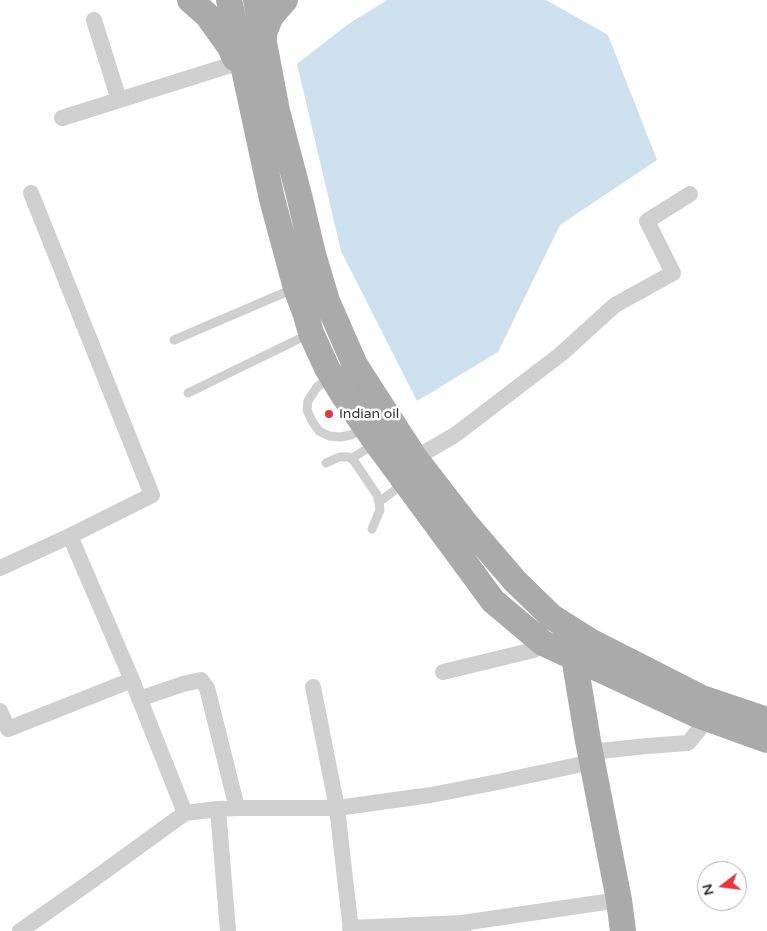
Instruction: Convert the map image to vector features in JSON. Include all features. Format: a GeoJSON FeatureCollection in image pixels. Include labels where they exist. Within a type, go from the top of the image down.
{"type":"FeatureCollection","features":[{"type":"Feature","properties":{"kind":"main road"},"geometry":{"type":"LineString","coordinates":[[190,0],[207,15],[230,47],[252,108]]}},
{"type":"Feature","properties":{"kind":"main road"},"geometry":{"type":"LineString","coordinates":[[229,0],[272,199],[296,288],[312,332],[342,393],[493,601],[543,643],[582,649],[702,698],[767,720]]}},
{"type":"Feature","properties":{"kind":"main road"},"geometry":{"type":"LineString","coordinates":[[256,0],[277,111],[313,254],[327,301],[355,365],[415,458],[466,524],[515,581],[582,649],[695,714],[767,740]]}},
{"type":"Feature","properties":{"kind":"main road"},"geometry":{"type":"LineString","coordinates":[[264,42],[264,33],[270,16],[286,0]]}},
{"type":"Feature","properties":{"kind":"main road"},"geometry":{"type":"LineString","coordinates":[[582,649],[591,757],[619,900],[623,931]]}},
{"type":"Feature","properties":{"kind":"street"},"geometry":{"type":"LineString","coordinates":[[94,20],[120,100]]}},
{"type":"Feature","properties":{"kind":"street"},"geometry":{"type":"LineString","coordinates":[[62,118],[237,64]]}},
{"type":"Feature","properties":{"kind":"street"},"geometry":{"type":"LineString","coordinates":[[0,568],[152,496],[31,193]]}},
{"type":"Feature","properties":{"kind":"street"},"geometry":{"type":"LineString","coordinates":[[415,458],[470,424],[561,354],[615,306],[674,274],[647,221],[690,194]]}},
{"type":"Feature","properties":{"kind":"street"},"geometry":{"type":"LineString","coordinates":[[70,536],[132,680],[185,812]]}},
{"type":"Feature","properties":{"kind":"street"},"geometry":{"type":"LineString","coordinates":[[443,672],[534,650],[543,643]]}},
{"type":"Feature","properties":{"kind":"street"},"geometry":{"type":"LineString","coordinates":[[0,711],[8,730],[132,680]]}},
{"type":"Feature","properties":{"kind":"street"},"geometry":{"type":"LineString","coordinates":[[139,699],[201,680],[206,688],[237,808]]}},
{"type":"Feature","properties":{"kind":"street"},"geometry":{"type":"LineString","coordinates":[[313,688],[337,808],[350,929],[462,927],[619,900]]}},
{"type":"Feature","properties":{"kind":"street"},"geometry":{"type":"LineString","coordinates":[[20,931],[185,812],[218,808],[337,808],[431,794],[498,782],[591,757],[647,746],[688,743],[708,719]]}},
{"type":"Feature","properties":{"kind":"street"},"geometry":{"type":"LineString","coordinates":[[218,808],[228,931]]}},
{"type":"Feature","properties":{"kind":"lane"},"geometry":{"type":"LineString","coordinates":[[174,340],[296,288]]}},
{"type":"Feature","properties":{"kind":"lane"},"geometry":{"type":"LineString","coordinates":[[188,393],[312,332]]}},
{"type":"Feature","properties":{"kind":"lane"},"geometry":{"type":"LineString","coordinates":[[332,376],[317,387],[308,401],[306,410],[312,420],[319,430],[329,436],[371,435]]}},
{"type":"Feature","properties":{"kind":"lane"},"geometry":{"type":"LineString","coordinates":[[352,458],[371,435]]}},
{"type":"Feature","properties":{"kind":"lane"},"geometry":{"type":"LineString","coordinates":[[326,463],[340,457],[352,458],[379,502],[380,510],[372,530]]}},
{"type":"Feature","properties":{"kind":"lane"},"geometry":{"type":"LineString","coordinates":[[379,502],[406,482]]}},
{"type":"Feature","properties":{"kind":"water"},"geometry":{"type":"Polygon","coordinates":[[[387,0],[546,0],[608,35],[657,160],[560,225],[498,352],[417,401],[341,251],[297,64],[347,25],[387,0]]]}},
{"type":"Feature","properties":{"kind":"place","name":"Indian oil"},"geometry":{"type":"Point","coordinates":[329,414]}}]}
